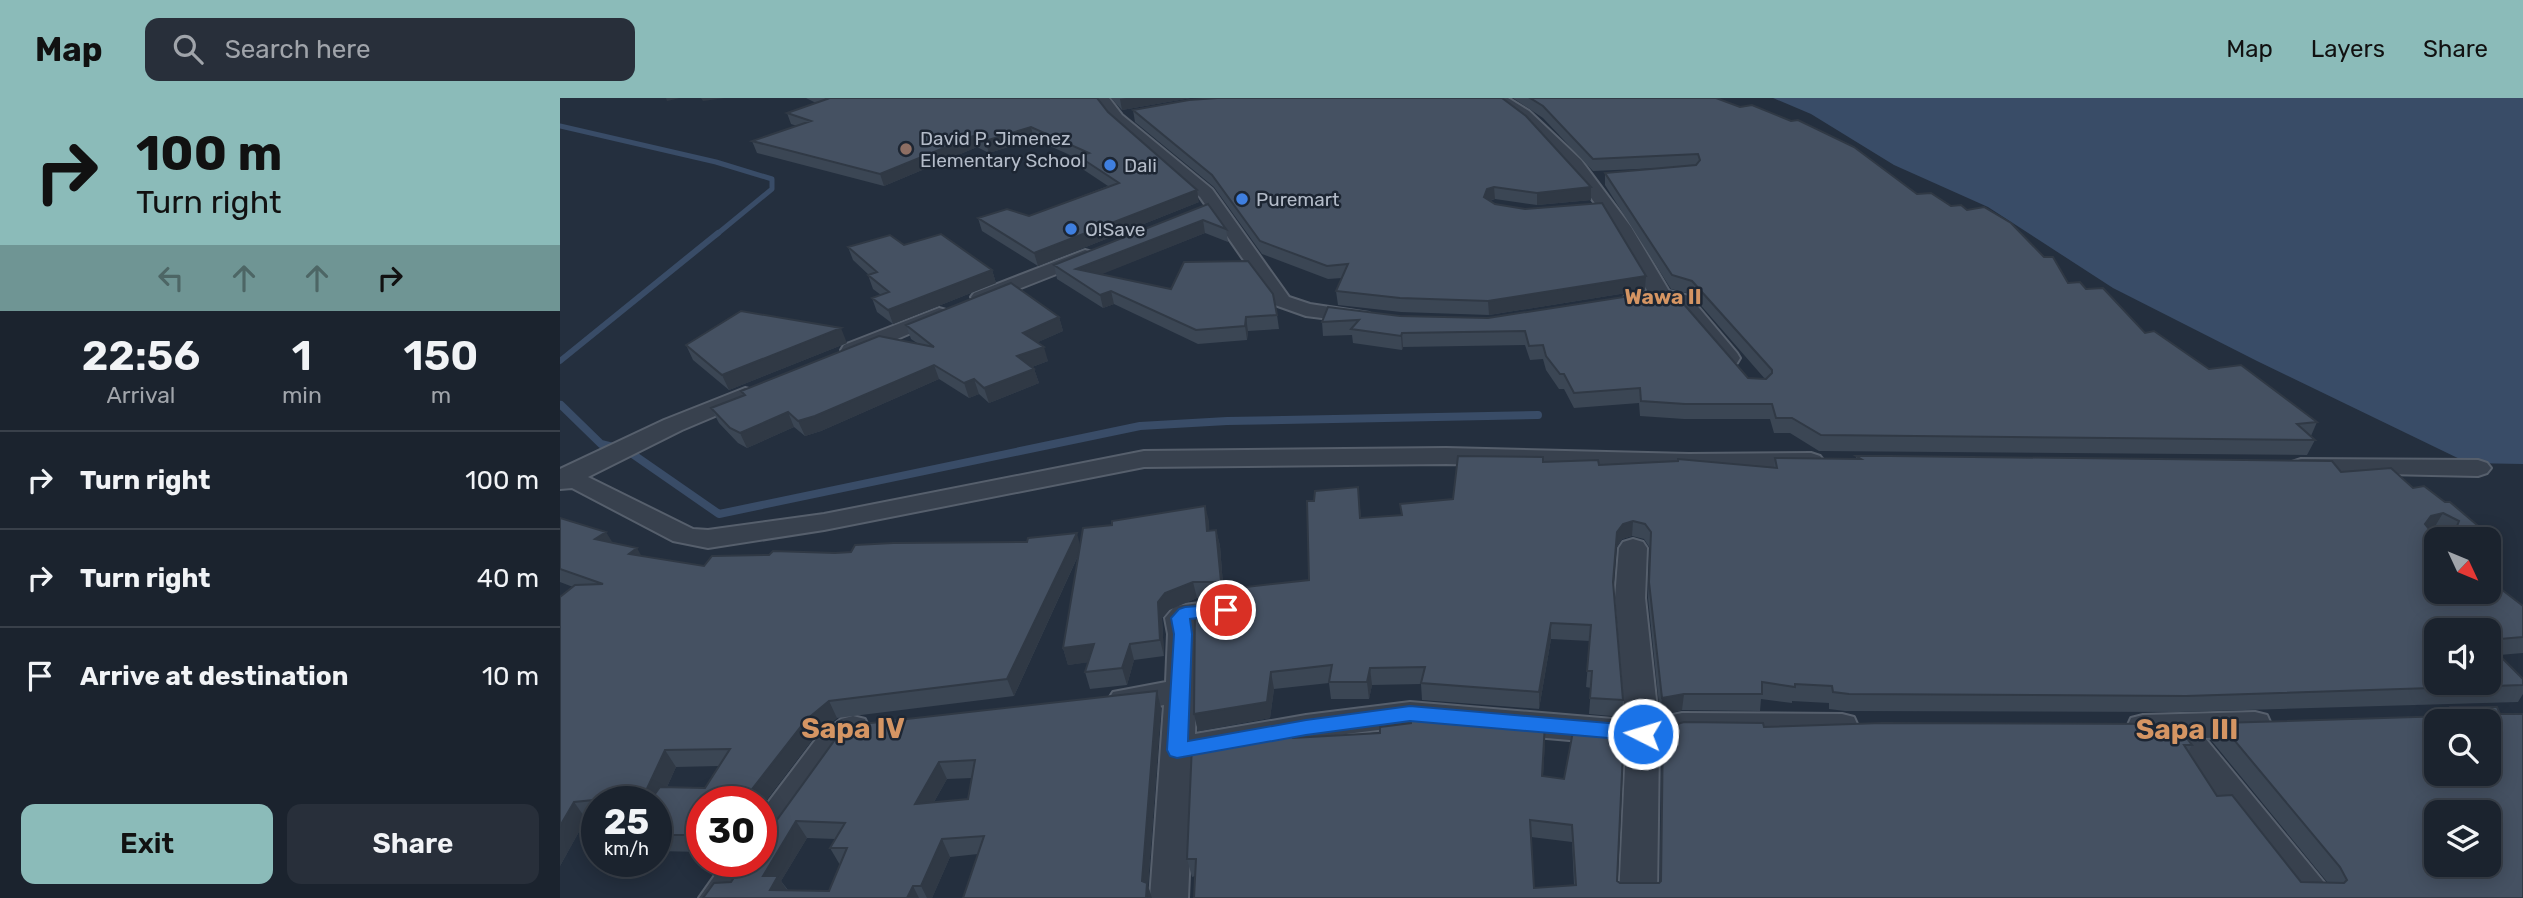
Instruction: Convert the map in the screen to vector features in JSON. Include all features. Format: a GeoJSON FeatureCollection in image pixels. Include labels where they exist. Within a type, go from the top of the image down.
{"type":"FeatureCollection","features":[{"type":"Feature","properties":{"kind":"street"},"geometry":{"type":"LineString","coordinates":[[1101,98],[1116,118],[1206,192],[1282,301],[1306,310],[1388,320]]}},
{"type":"Feature","properties":{"kind":"street"},"geometry":{"type":"LineString","coordinates":[[1498,98],[1537,125],[1589,179],[1600,207],[1632,240],[1661,296]]}},
{"type":"Feature","properties":{"kind":"street"},"geometry":{"type":"LineString","coordinates":[[1116,118],[1141,113]]}},
{"type":"Feature","properties":{"kind":"street"},"geometry":{"type":"LineString","coordinates":[[1589,179],[1614,177]]}},
{"type":"Feature","properties":{"kind":"street"},"geometry":{"type":"LineString","coordinates":[[1188,215],[1214,205]]}},
{"type":"Feature","properties":{"kind":"street"},"geometry":{"type":"LineString","coordinates":[[835,358],[1099,250]]}},
{"type":"Feature","properties":{"kind":"street"},"geometry":{"type":"LineString","coordinates":[[1608,304],[1661,296],[1682,300],[1746,376]]}},
{"type":"Feature","properties":{"kind":"street"},"geometry":{"type":"LineString","coordinates":[[561,479],[673,425],[761,388]]}},
{"type":"Feature","properties":{"kind":"street"},"geometry":{"type":"LineString","coordinates":[[561,479],[581,483],[683,534],[708,539],[824,522],[1144,459],[1446,456],[1834,461]]}},
{"type":"Feature","properties":{"kind":"street"},"geometry":{"type":"LineString","coordinates":[[2271,466],[2478,468]]}},
{"type":"Feature","properties":{"kind":"street"},"geometry":{"type":"LineString","coordinates":[[1633,548],[1630,598],[1643,734],[1638,898]]}},
{"type":"Feature","properties":{"kind":"street"},"geometry":{"type":"LineString","coordinates":[[1169,898],[1181,691],[1182,615],[1226,610]]}},
{"type":"Feature","properties":{"kind":"street"},"geometry":{"type":"LineString","coordinates":[[1099,703],[1181,691]]}},
{"type":"Feature","properties":{"kind":"street"},"geometry":{"type":"LineString","coordinates":[[1177,750],[1306,727],[1410,714],[1643,734],[1682,725],[1877,726]]}},
{"type":"Feature","properties":{"kind":"street"},"geometry":{"type":"LineString","coordinates":[[2110,727],[2289,723]]}},
{"type":"Feature","properties":{"kind":"street"},"geometry":{"type":"LineString","coordinates":[[777,819],[836,740],[851,729],[879,724]]}},
{"type":"Feature","properties":{"kind":"street"},"geometry":{"type":"LineString","coordinates":[[2178,727],[2314,898]]}},
{"type":"Feature","properties":{"kind":"street"},"geometry":{"type":"LineString","coordinates":[[718,898],[734,877]]}},
{"type":"Feature","properties":{"kind":"water"},"geometry":{"type":"Polygon","coordinates":[[[1773,98],[2523,98],[2523,464],[2468,463],[2257,361],[2113,288],[1988,207],[1894,165],[1811,114],[1773,98]]]}},
{"type":"Feature","properties":{"kind":"building"},"geometry":{"type":"Polygon","coordinates":[[[825,98],[1097,98],[1108,112],[1197,190],[1034,253],[978,218],[1007,209],[1029,216],[1119,183],[1078,156],[1089,153],[1031,127],[985,141],[973,136],[880,174],[752,141],[811,121],[787,113],[827,99],[825,98]]]}},
{"type":"Feature","properties":{"kind":"building"},"geometry":{"type":"Polygon","coordinates":[[[1217,98],[1502,98],[1526,116],[1591,187],[1537,193],[1494,187],[1487,189],[1484,197],[1495,204],[1525,209],[1602,203],[1646,276],[1488,301],[1400,298],[1336,291],[1348,264],[1327,266],[1260,241],[1212,175],[1133,110],[1217,98]]]}},
{"type":"Feature","properties":{"kind":"building"},"geometry":{"type":"Polygon","coordinates":[[[1530,98],[1716,98],[1740,107],[1752,105],[1791,121],[1798,120],[1854,147],[1917,194],[1931,193],[1951,206],[1961,205],[1967,210],[1984,207],[2011,223],[2044,257],[2053,257],[2068,283],[2080,282],[2086,289],[2103,288],[2145,333],[2154,331],[2209,369],[2241,365],[2317,422],[2297,424],[2315,440],[1821,435],[1792,418],[1776,418],[1772,404],[1641,401],[1640,388],[1574,393],[1564,374],[1560,374],[1546,356],[1543,345],[1529,346],[1525,331],[1402,333],[1401,336],[1351,329],[1359,320],[1322,322],[1328,307],[1400,316],[1488,318],[1662,291],[1675,294],[1748,378],[1766,379],[1772,373],[1692,281],[1672,275],[1605,173],[1696,165],[1700,160],[1698,154],[1593,159],[1543,106],[1530,98]]]}},
{"type":"Feature","properties":{"kind":"building"},"geometry":{"type":"Polygon","coordinates":[[[1208,204],[1226,229],[1203,220],[1076,269],[1171,289],[1184,262],[1248,261],[1273,294],[1277,315],[1246,317],[1245,326],[1196,330],[1111,291],[1100,295],[1054,265],[1208,204]]]}},
{"type":"Feature","properties":{"kind":"building"},"geometry":{"type":"Polygon","coordinates":[[[941,234],[992,270],[888,310],[872,298],[889,292],[868,275],[877,272],[848,247],[890,235],[904,245],[941,234]]]}},
{"type":"Feature","properties":{"kind":"building"},"geometry":{"type":"Polygon","coordinates":[[[1011,283],[1059,317],[1023,333],[1044,347],[1017,356],[1034,369],[984,388],[974,379],[964,383],[934,365],[815,416],[798,421],[788,412],[740,433],[730,428],[711,408],[745,395],[741,391],[879,336],[934,347],[906,325],[1011,283]]]}},
{"type":"Feature","properties":{"kind":"building"},"geometry":{"type":"Polygon","coordinates":[[[741,311],[841,328],[722,375],[686,345],[741,311]]]}},
{"type":"Feature","properties":{"kind":"building"},"geometry":{"type":"Polygon","coordinates":[[[1458,456],[1543,457],[1543,462],[1598,460],[1599,465],[1678,459],[1777,468],[1775,458],[1861,459],[1856,456],[2332,461],[2341,472],[2391,468],[2413,488],[2424,486],[2445,502],[2450,502],[2479,527],[2448,527],[2457,526],[2459,521],[2443,513],[2431,516],[2425,524],[2427,527],[2424,527],[2424,604],[2501,604],[2501,589],[2523,606],[2523,637],[2501,639],[2501,618],[2424,618],[2424,688],[2186,696],[1849,694],[1833,692],[1832,686],[1795,684],[1795,687],[1762,682],[1762,694],[1684,694],[1662,698],[1649,582],[1651,532],[1645,524],[1633,521],[1623,524],[1617,532],[1613,582],[1623,700],[1590,698],[1592,671],[1587,671],[1591,625],[1551,623],[1539,692],[1421,683],[1425,667],[1370,668],[1367,682],[1329,682],[1332,665],[1271,672],[1267,702],[1194,714],[1195,608],[1233,603],[1240,594],[1237,588],[1309,580],[1307,501],[1314,501],[1315,491],[1358,487],[1360,518],[1402,515],[1400,504],[1453,499],[1458,456]]]}},
{"type":"Feature","properties":{"kind":"building"},"geometry":{"type":"Polygon","coordinates":[[[1205,506],[1207,531],[1216,530],[1221,582],[1193,582],[1165,593],[1158,602],[1160,640],[1130,644],[1122,668],[1085,672],[1094,644],[1063,648],[1083,528],[1112,525],[1112,521],[1205,506]]]}},
{"type":"Feature","properties":{"kind":"building"},"geometry":{"type":"Polygon","coordinates":[[[560,518],[606,532],[595,539],[637,548],[629,554],[704,566],[712,556],[769,555],[773,551],[851,552],[855,545],[893,543],[1027,542],[1028,538],[1077,533],[1007,679],[829,701],[806,720],[754,786],[706,786],[730,749],[665,750],[648,786],[581,786],[581,801],[574,802],[560,826],[560,597],[575,585],[603,584],[560,569],[560,518]]]}},
{"type":"Feature","properties":{"kind":"building"},"geometry":{"type":"Polygon","coordinates":[[[2501,657],[2523,679],[2523,685],[2501,686],[2501,657]]]}},
{"type":"Feature","properties":{"kind":"building"},"geometry":{"type":"Polygon","coordinates":[[[1157,691],[1142,881],[1147,883],[1146,898],[963,898],[984,836],[942,839],[921,886],[913,886],[907,898],[703,898],[714,883],[731,882],[734,877],[778,876],[770,890],[829,891],[847,848],[830,848],[845,823],[796,821],[777,853],[777,820],[834,741],[853,725],[1157,691]],[[975,760],[939,762],[915,804],[968,799],[975,760]]]}},
{"type":"Feature","properties":{"kind":"building"},"geometry":{"type":"Polygon","coordinates":[[[2450,707],[2498,709],[2449,709],[2450,707]]]}},
{"type":"Feature","properties":{"kind":"building"},"geometry":{"type":"Polygon","coordinates":[[[2501,714],[2523,714],[2523,898],[1194,898],[1196,859],[1187,859],[1192,745],[1263,732],[1262,736],[1294,733],[1293,738],[1380,733],[1380,727],[1411,721],[1492,719],[1545,723],[1542,776],[1564,779],[1574,726],[1624,730],[1617,881],[1659,883],[1663,728],[1684,722],[1763,723],[1764,727],[1882,723],[2176,724],[2192,745],[2184,745],[2217,796],[2232,795],[2301,882],[2344,883],[2347,880],[2340,867],[2220,723],[2424,717],[2424,786],[2501,786],[2501,714]],[[1530,820],[1534,888],[1576,885],[1572,825],[1530,820]]]}},
{"type":"Feature","properties":{"kind":"building"},"geometry":{"type":"Polygon","coordinates":[[[672,787],[686,788],[686,835],[672,835],[672,787]]]}},
{"type":"Feature","properties":{"kind":"waterway"},"geometry":{"type":"LineString","coordinates":[[560,126],[716,162],[772,179],[772,189],[716,235]]}},
{"type":"Feature","properties":{"kind":"waterway"},"geometry":{"type":"LineString","coordinates":[[560,361],[718,233]]}},
{"type":"Feature","properties":{"kind":"waterway"},"geometry":{"type":"LineString","coordinates":[[561,405],[601,444],[613,447]]}},
{"type":"Feature","properties":{"kind":"waterway"},"geometry":{"type":"LineString","coordinates":[[631,453],[719,514],[1140,426],[1227,421],[1538,415]]}},
{"type":"Feature","properties":{"kind":"place","name":"David P. Jimenez Elementary School"},"geometry":{"type":"Point","coordinates":[906,149]}},
{"type":"Feature","properties":{"kind":"place","name":"Dali"},"geometry":{"type":"Point","coordinates":[1110,165]}},
{"type":"Feature","properties":{"kind":"place","name":"Puremart"},"geometry":{"type":"Point","coordinates":[1242,199]}},
{"type":"Feature","properties":{"kind":"place","name":"O!Save"},"geometry":{"type":"Point","coordinates":[1071,229]}},
{"type":"Feature","properties":{"kind":"district","name":"Wawa II"},"geometry":{"type":"Point","coordinates":[1663,297]}},
{"type":"Feature","properties":{"kind":"district","name":"Sapa IV"},"geometry":{"type":"Point","coordinates":[853,728]}},
{"type":"Feature","properties":{"kind":"district","name":"Sapa III"},"geometry":{"type":"Point","coordinates":[2187,729]}},
{"type":"Feature","properties":{"kind":"route"},"geometry":{"type":"LineString","coordinates":[[1226,610],[1185,613],[1180,618],[1183,634],[1177,750],[1306,727],[1410,714],[1643,734]]}}]}
